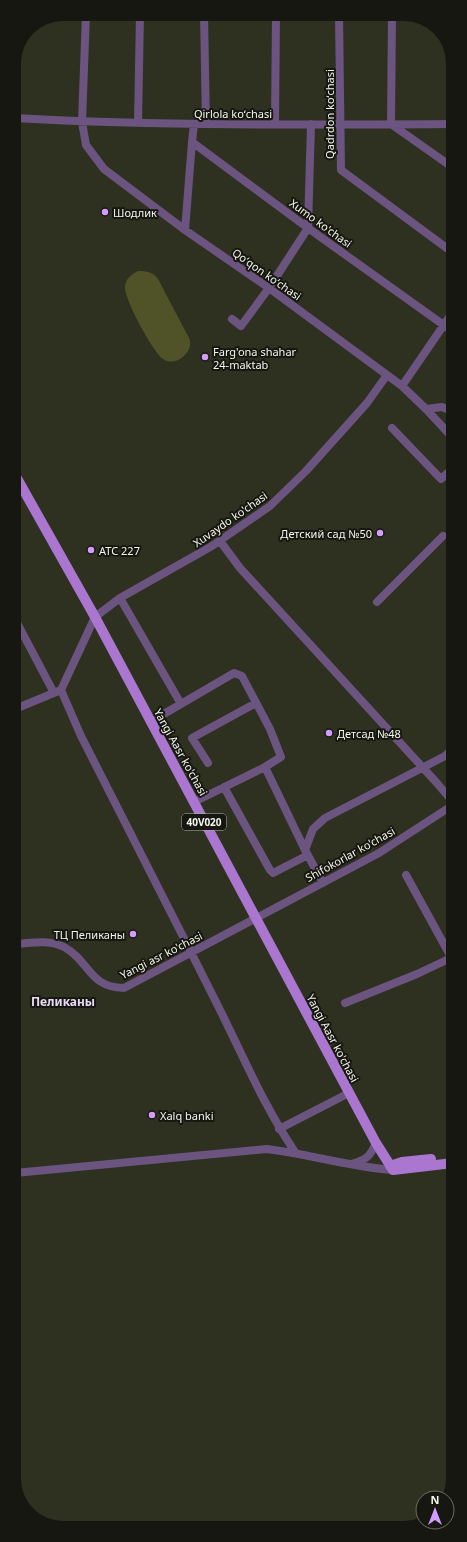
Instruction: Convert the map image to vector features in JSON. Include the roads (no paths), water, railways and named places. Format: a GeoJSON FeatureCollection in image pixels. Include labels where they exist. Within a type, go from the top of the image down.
{"type":"FeatureCollection","features":[{"type":"Feature","properties":{"kind":"main road","name":"Yangi Aasr ko'chasi"},"geometry":{"type":"LineString","coordinates":[[21,491],[94,617],[376,1143],[396,1167]]}},
{"type":"Feature","properties":{"kind":"main road"},"geometry":{"type":"LineString","coordinates":[[396,1167],[446,1158]]}},
{"type":"Feature","properties":{"kind":"main road"},"geometry":{"type":"LineString","coordinates":[[396,1167],[446,1163]]}},
{"type":"Feature","properties":{"kind":"street","name":"Qoʻqon koʻchasi"},"geometry":{"type":"LineString","coordinates":[[86,21],[82,122],[86,145],[104,169],[185,230],[269,288],[402,386],[446,431]]}},
{"type":"Feature","properties":{"kind":"street"},"geometry":{"type":"LineString","coordinates":[[138,123],[140,21]]}},
{"type":"Feature","properties":{"kind":"street"},"geometry":{"type":"LineString","coordinates":[[204,21],[206,124]]}},
{"type":"Feature","properties":{"kind":"street"},"geometry":{"type":"LineString","coordinates":[[275,124],[276,21]]}},
{"type":"Feature","properties":{"kind":"street","name":"Qadrdon koʻchasi"},"geometry":{"type":"LineString","coordinates":[[339,21],[341,170],[446,248]]}},
{"type":"Feature","properties":{"kind":"street"},"geometry":{"type":"LineString","coordinates":[[392,21],[391,124],[446,163]]}},
{"type":"Feature","properties":{"kind":"street","name":"Qirlola koʻchasi"},"geometry":{"type":"LineString","coordinates":[[21,118],[82,122],[194,124],[446,124]]}},
{"type":"Feature","properties":{"kind":"street"},"geometry":{"type":"LineString","coordinates":[[185,230],[194,124]]}},
{"type":"Feature","properties":{"kind":"street"},"geometry":{"type":"LineString","coordinates":[[232,319],[241,326],[269,288],[308,228],[311,124]]}},
{"type":"Feature","properties":{"kind":"street","name":"Xumo ko'chasi"},"geometry":{"type":"LineString","coordinates":[[192,142],[308,228],[444,325]]}},
{"type":"Feature","properties":{"kind":"street"},"geometry":{"type":"LineString","coordinates":[[402,386],[446,322]]}},
{"type":"Feature","properties":{"kind":"street","name":"Xuvaydo ko'chasi"},"geometry":{"type":"LineString","coordinates":[[94,617],[120,598],[220,541],[270,506],[306,471],[367,403],[387,375]]}},
{"type":"Feature","properties":{"kind":"street"},"geometry":{"type":"LineString","coordinates":[[426,409],[442,407],[446,409]]}},
{"type":"Feature","properties":{"kind":"street"},"geometry":{"type":"LineString","coordinates":[[392,428],[442,479],[446,475]]}},
{"type":"Feature","properties":{"kind":"street"},"geometry":{"type":"LineString","coordinates":[[377,602],[443,536]]}},
{"type":"Feature","properties":{"kind":"street"},"geometry":{"type":"LineString","coordinates":[[220,541],[240,568],[446,794]]}},
{"type":"Feature","properties":{"kind":"street"},"geometry":{"type":"LineString","coordinates":[[120,598],[181,704]]}},
{"type":"Feature","properties":{"kind":"street"},"geometry":{"type":"LineString","coordinates":[[21,706],[57,692],[94,617]]}},
{"type":"Feature","properties":{"kind":"street"},"geometry":{"type":"LineString","coordinates":[[21,629],[85,744],[279,1128],[295,1152]]}},
{"type":"Feature","properties":{"kind":"street"},"geometry":{"type":"LineString","coordinates":[[150,722],[234,673],[242,676],[270,729],[281,756],[265,767],[194,802]]}},
{"type":"Feature","properties":{"kind":"street"},"geometry":{"type":"LineString","coordinates":[[208,763],[192,738],[256,703]]}},
{"type":"Feature","properties":{"kind":"street"},"geometry":{"type":"LineString","coordinates":[[224,787],[273,873],[306,852],[313,829],[325,818],[446,755]]}},
{"type":"Feature","properties":{"kind":"street"},"geometry":{"type":"LineString","coordinates":[[265,767],[306,852],[323,883]]}},
{"type":"Feature","properties":{"kind":"street","name":"Shifokorlar ko'chasi"},"geometry":{"type":"LineString","coordinates":[[255,918],[379,853],[446,809]]}},
{"type":"Feature","properties":{"kind":"street"},"geometry":{"type":"LineString","coordinates":[[406,875],[446,946]]}},
{"type":"Feature","properties":{"kind":"street","name":"Yangi asr ko'chasi"},"geometry":{"type":"LineString","coordinates":[[21,944],[45,942],[64,947],[73,954],[91,975],[100,982],[115,988],[124,988],[255,918]]}},
{"type":"Feature","properties":{"kind":"street"},"geometry":{"type":"LineString","coordinates":[[346,1003],[417,974],[446,960]]}},
{"type":"Feature","properties":{"kind":"street"},"geometry":{"type":"LineString","coordinates":[[279,1128],[349,1093]]}},
{"type":"Feature","properties":{"kind":"street"},"geometry":{"type":"LineString","coordinates":[[348,1165],[365,1160],[370,1156],[376,1143]]}},
{"type":"Feature","properties":{"kind":"street"},"geometry":{"type":"LineString","coordinates":[[21,1172],[266,1149],[295,1152],[370,1169],[396,1167]]}},
{"type":"Feature","properties":{"kind":"place","name":"Шодлик"},"geometry":{"type":"Point","coordinates":[105,212]}},
{"type":"Feature","properties":{"kind":"place","name":"Farg'ona shahar 24-maktab"},"geometry":{"type":"Point","coordinates":[205,357]}},
{"type":"Feature","properties":{"kind":"place","name":"Детский сад №50"},"geometry":{"type":"Point","coordinates":[380,533]}},
{"type":"Feature","properties":{"kind":"place","name":"АТС 227"},"geometry":{"type":"Point","coordinates":[91,550]}},
{"type":"Feature","properties":{"kind":"place","name":"Детсад №48"},"geometry":{"type":"Point","coordinates":[329,733]}},
{"type":"Feature","properties":{"kind":"place","name":"ТЦ Пеликаны"},"geometry":{"type":"Point","coordinates":[133,934]}},
{"type":"Feature","properties":{"kind":"place","name":"Xalq banki"},"geometry":{"type":"Point","coordinates":[152,1115]}},
{"type":"Feature","properties":{"kind":"district","name":"Пеликаны"},"geometry":{"type":"Point","coordinates":[63,1001]}}]}
